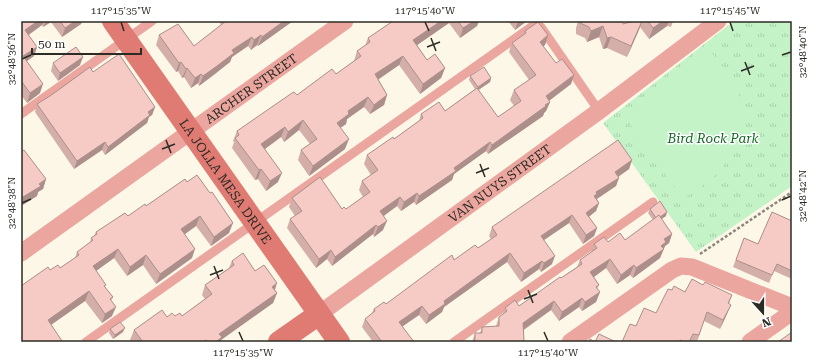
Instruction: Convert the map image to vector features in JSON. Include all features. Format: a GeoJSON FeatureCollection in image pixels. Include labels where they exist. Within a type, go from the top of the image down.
{"type":"FeatureCollection","features":[{"type":"Feature","properties":{"kind":"street","name":"LA JOLLA MESA DRIVE"},"geometry":{"type":"LineString","coordinates":[[113,21],[256,222],[339,342]]}},
{"type":"Feature","properties":{"kind":"street","name":"ARCHER STREET"},"geometry":{"type":"LineString","coordinates":[[21,253],[345,21]]}},
{"type":"Feature","properties":{"kind":"street","name":"VAN NUYS STREET"},"geometry":{"type":"LineString","coordinates":[[279,342],[600,111],[718,21]]}},
{"type":"Feature","properties":{"kind":"street"},"geometry":{"type":"LineString","coordinates":[[570,342],[672,270],[681,266],[692,267],[792,308]]}},
{"type":"Feature","properties":{"kind":"street"},"geometry":{"type":"LineString","coordinates":[[750,342],[792,312]]}},
{"type":"Feature","properties":{"kind":"lane"},"geometry":{"type":"LineString","coordinates":[[21,114],[152,21]]}},
{"type":"Feature","properties":{"kind":"lane"},"geometry":{"type":"LineString","coordinates":[[86,342],[537,22],[600,111]]}},
{"type":"Feature","properties":{"kind":"lane"},"geometry":{"type":"LineString","coordinates":[[454,342],[653,202]]}},
{"type":"Feature","properties":{"kind":"path"},"geometry":{"type":"LineString","coordinates":[[681,266],[792,192]]}},
{"type":"Feature","properties":{"kind":"green space","name":"Bird Rock Park"},"geometry":{"type":"Polygon","coordinates":[[[734,21],[792,21],[792,186],[696,252],[603,123],[734,21]]]}},
{"type":"Feature","properties":{"kind":"green space"},"geometry":{"type":"Polygon","coordinates":[[[711,52],[730,78],[739,95],[741,112],[738,133],[731,153],[718,173],[684,198],[657,164],[626,118],[711,52]]]}},
{"type":"Feature","properties":{"kind":"building"},"geometry":{"type":"Polygon","coordinates":[[[21,21],[38,21],[25,30],[37,47],[23,56],[43,84],[30,93],[21,82],[21,21]]]}},
{"type":"Feature","properties":{"kind":"building"},"geometry":{"type":"Polygon","coordinates":[[[60,21],[75,21],[65,28],[60,21]]]}},
{"type":"Feature","properties":{"kind":"building"},"geometry":{"type":"Polygon","coordinates":[[[226,21],[284,21],[262,37],[261,35],[254,40],[252,37],[232,50],[234,53],[217,66],[203,76],[201,74],[195,78],[181,62],[179,63],[159,35],[178,24],[194,46],[226,21]]]}},
{"type":"Feature","properties":{"kind":"building"},"geometry":{"type":"Polygon","coordinates":[[[393,21],[441,21],[413,40],[427,60],[435,54],[445,68],[423,84],[403,56],[375,74],[387,95],[374,105],[368,97],[348,111],[349,114],[337,123],[349,139],[313,166],[301,150],[317,139],[303,120],[288,132],[285,127],[261,144],[282,173],[270,181],[261,169],[259,170],[235,138],[239,135],[237,131],[292,93],[294,92],[297,95],[332,69],[336,74],[361,56],[357,51],[370,42],[368,38],[393,21]]]}},
{"type":"Feature","properties":{"kind":"building"},"geometry":{"type":"Polygon","coordinates":[[[458,21],[474,21],[463,28],[458,21]]]}},
{"type":"Feature","properties":{"kind":"building"},"geometry":{"type":"Polygon","coordinates":[[[580,21],[622,21],[623,24],[634,21],[642,21],[631,46],[611,37],[607,38],[603,26],[591,31],[589,27],[580,23],[580,21]]]}},
{"type":"Feature","properties":{"kind":"building"},"geometry":{"type":"Polygon","coordinates":[[[648,21],[663,21],[653,28],[648,21]]]}},
{"type":"Feature","properties":{"kind":"building"},"geometry":{"type":"Polygon","coordinates":[[[538,22],[548,35],[540,42],[556,63],[562,59],[574,75],[546,96],[550,102],[492,145],[490,142],[454,168],[456,171],[419,196],[417,193],[404,202],[400,197],[380,211],[387,221],[378,227],[376,225],[335,257],[331,250],[319,259],[290,219],[302,211],[292,198],[320,177],[342,209],[344,207],[346,209],[370,192],[362,181],[378,170],[367,155],[393,137],[394,139],[423,118],[421,114],[439,102],[445,111],[477,88],[498,117],[521,101],[514,90],[536,75],[512,43],[538,22]]]}},
{"type":"Feature","properties":{"kind":"building"},"geometry":{"type":"Polygon","coordinates":[[[76,47],[83,57],[60,73],[53,63],[76,47]]]}},
{"type":"Feature","properties":{"kind":"building"},"geometry":{"type":"Polygon","coordinates":[[[119,54],[155,107],[148,112],[150,115],[108,147],[105,142],[77,161],[37,104],[90,67],[93,72],[119,54]]]}},
{"type":"Feature","properties":{"kind":"building"},"geometry":{"type":"Polygon","coordinates":[[[484,67],[491,78],[478,87],[470,76],[484,67]]]}},
{"type":"Feature","properties":{"kind":"building"},"geometry":{"type":"Polygon","coordinates":[[[618,140],[632,160],[615,172],[619,178],[596,192],[597,194],[594,196],[599,203],[586,213],[597,228],[586,235],[572,215],[541,236],[555,256],[544,263],[542,261],[524,273],[510,253],[444,301],[445,304],[429,315],[422,306],[399,322],[414,342],[382,342],[365,319],[375,311],[374,309],[384,302],[386,304],[452,255],[454,260],[475,245],[478,248],[497,235],[492,227],[618,140]]]}},
{"type":"Feature","properties":{"kind":"building"},"geometry":{"type":"Polygon","coordinates":[[[24,150],[46,179],[39,184],[41,186],[23,197],[21,194],[21,152],[24,150]]]}},
{"type":"Feature","properties":{"kind":"building"},"geometry":{"type":"Polygon","coordinates":[[[197,175],[210,193],[212,192],[233,223],[214,237],[200,216],[181,229],[195,249],[160,274],[146,255],[130,267],[118,249],[93,266],[106,285],[104,286],[113,297],[110,299],[116,307],[105,314],[89,291],[48,320],[62,341],[21,342],[21,286],[48,267],[50,270],[58,265],[60,268],[79,255],[77,252],[93,240],[91,238],[97,234],[96,232],[125,213],[128,216],[145,204],[146,206],[185,179],[187,182],[197,175]]]}},
{"type":"Feature","properties":{"kind":"building"},"geometry":{"type":"Polygon","coordinates":[[[660,201],[667,212],[656,218],[650,209],[660,201]]]}},
{"type":"Feature","properties":{"kind":"building"},"geometry":{"type":"Polygon","coordinates":[[[772,212],[792,221],[792,271],[777,264],[772,275],[736,260],[744,238],[758,244],[772,212]]]}},
{"type":"Feature","properties":{"kind":"building"},"geometry":{"type":"Polygon","coordinates":[[[659,215],[672,234],[664,239],[666,242],[661,246],[664,249],[636,268],[634,265],[621,275],[610,259],[590,272],[599,285],[596,287],[600,292],[585,302],[582,298],[562,312],[554,301],[523,323],[524,340],[522,342],[475,342],[475,333],[482,333],[482,327],[499,326],[499,317],[507,311],[505,308],[515,300],[519,306],[560,277],[561,278],[582,264],[580,260],[597,248],[594,244],[604,237],[608,242],[620,233],[625,240],[659,215]]]}},
{"type":"Feature","properties":{"kind":"building"},"geometry":{"type":"Polygon","coordinates":[[[243,253],[255,271],[264,265],[277,283],[272,287],[277,293],[219,334],[222,337],[216,342],[208,342],[206,340],[203,342],[143,342],[134,330],[162,310],[167,317],[172,313],[175,316],[180,313],[182,316],[212,294],[205,285],[234,265],[232,261],[243,253]]]}},
{"type":"Feature","properties":{"kind":"building"},"geometry":{"type":"Polygon","coordinates":[[[692,279],[703,285],[705,282],[732,295],[728,303],[731,305],[723,320],[707,312],[699,335],[693,334],[689,342],[680,340],[679,342],[622,342],[630,324],[636,326],[644,308],[656,313],[668,289],[672,290],[674,286],[685,292],[692,279]]]}},
{"type":"Feature","properties":{"kind":"building"},"geometry":{"type":"Polygon","coordinates":[[[120,322],[125,328],[115,335],[110,329],[120,322]]]}},
{"type":"Feature","properties":{"kind":"building"},"geometry":{"type":"Polygon","coordinates":[[[792,332],[792,342],[778,342],[792,332]]]}},
{"type":"Feature","properties":{"kind":"building"},"geometry":{"type":"Polygon","coordinates":[[[599,334],[616,342],[595,342],[599,334]]]}}]}
